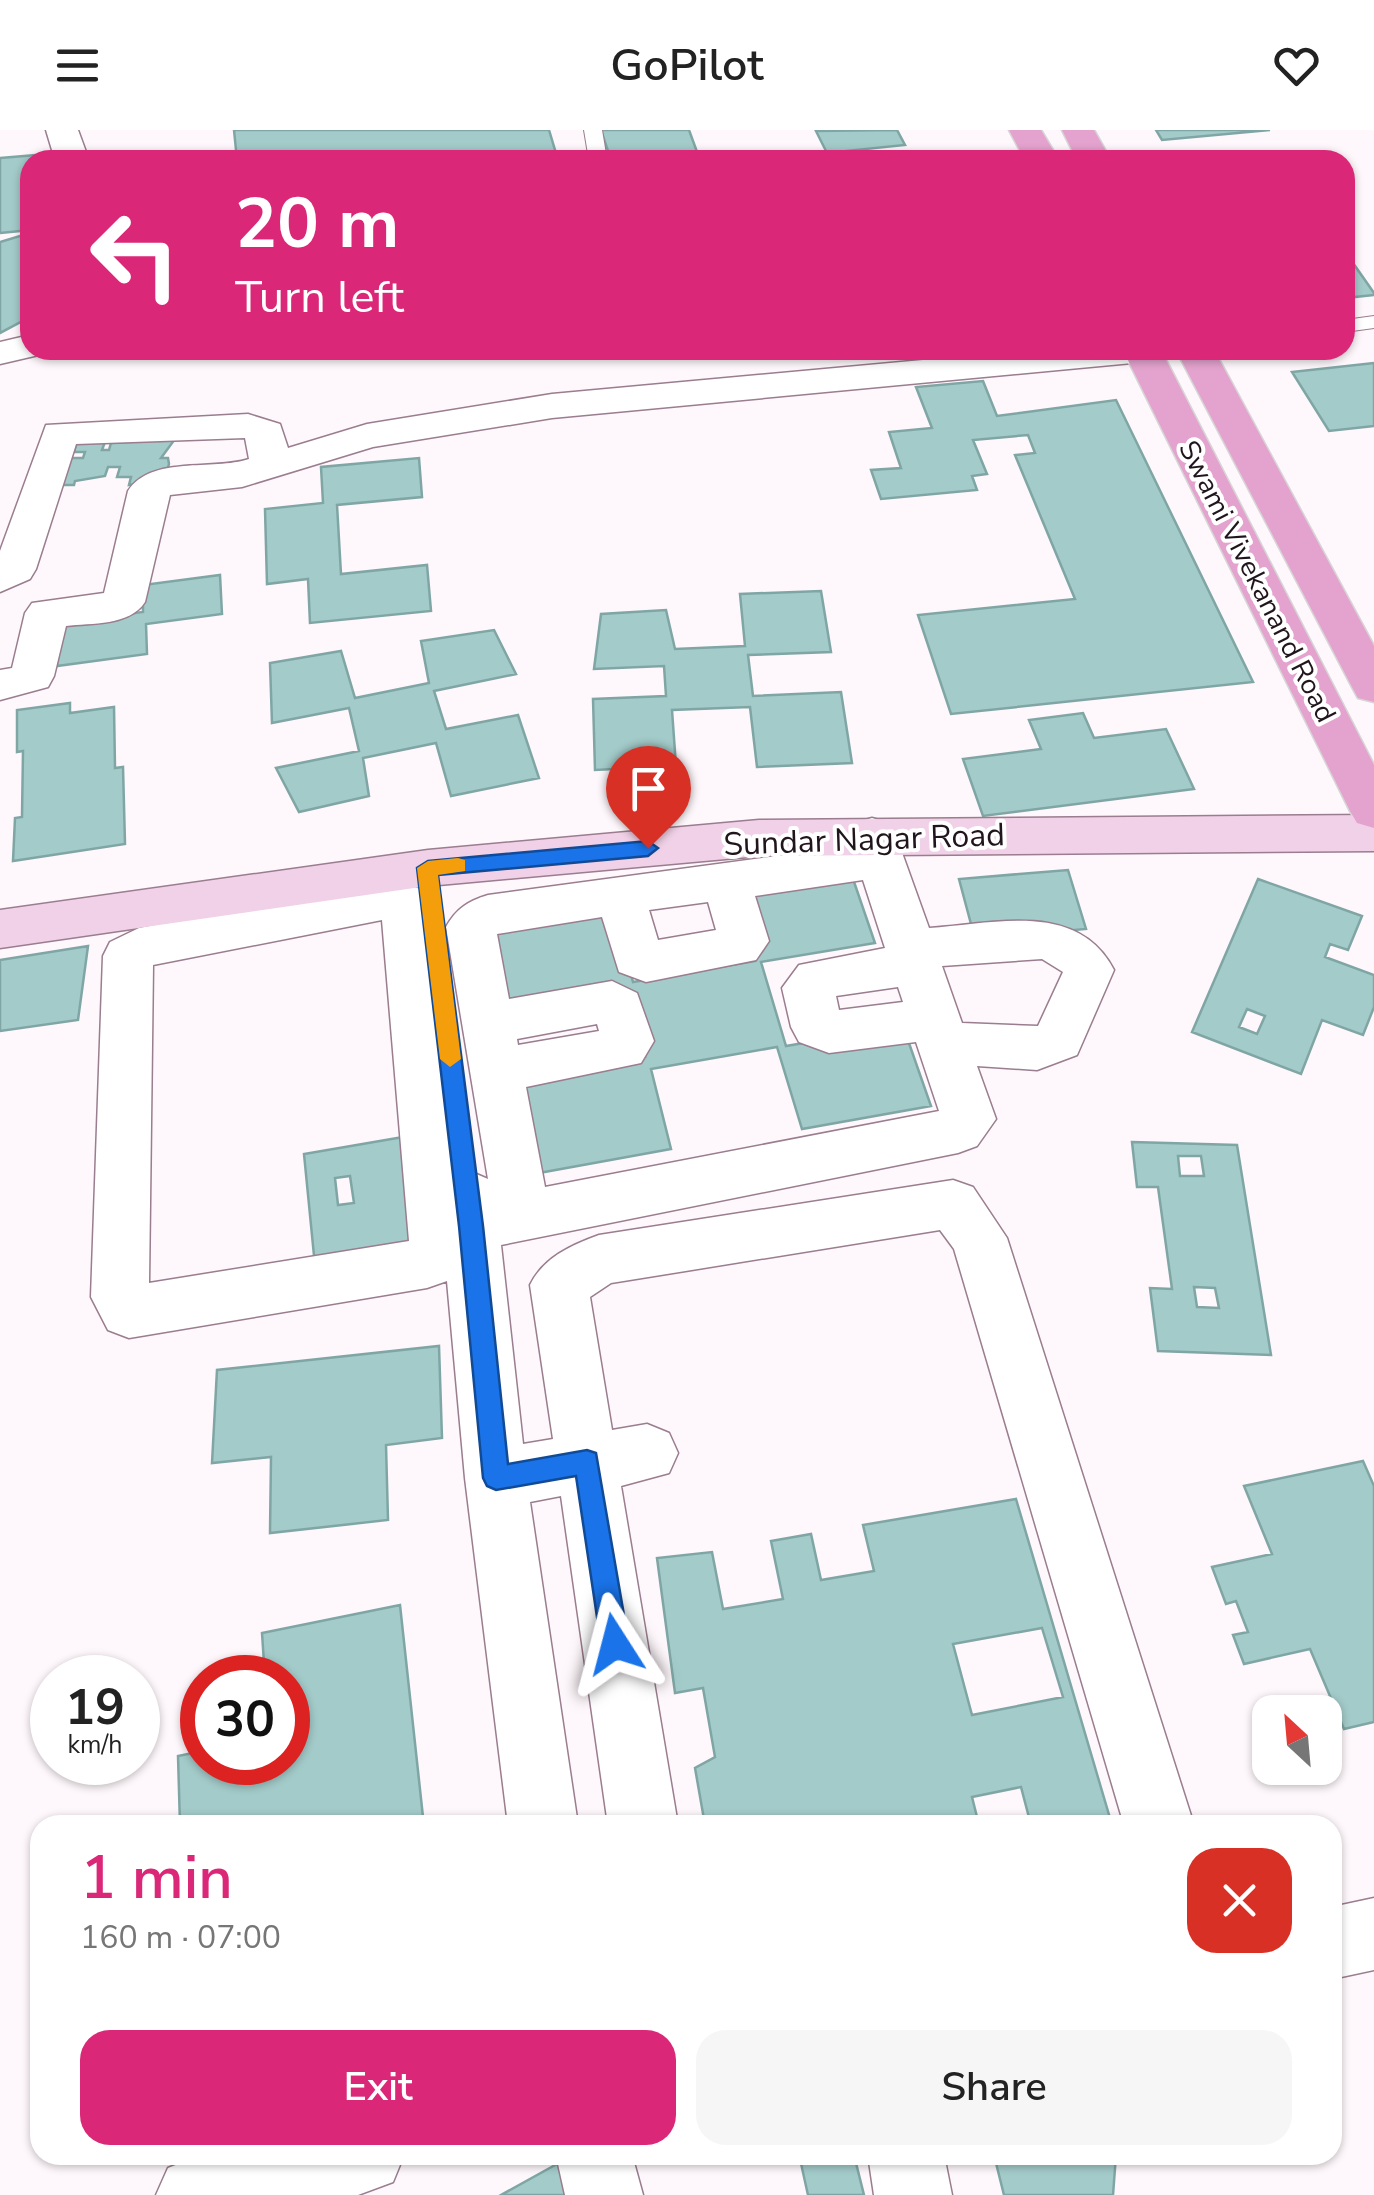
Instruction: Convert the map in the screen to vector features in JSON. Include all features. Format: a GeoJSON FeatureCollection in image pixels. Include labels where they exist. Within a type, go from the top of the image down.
{"type":"FeatureCollection","features":[{"type":"Feature","properties":{"kind":"main road","name":"Swami Vivekanand Road"},"geometry":{"type":"LineString","coordinates":[[1147,360],[1374,811]]}},
{"type":"Feature","properties":{"kind":"main road","name":"Swami Vivekanand Road"},"geometry":{"type":"LineString","coordinates":[[1199,360],[1374,687]]}},
{"type":"Feature","properties":{"kind":"street"},"geometry":{"type":"LineString","coordinates":[[0,685],[26,681],[32,676],[47,613],[111,608],[124,602],[152,486],[242,474],[367,436],[552,406],[1037,360]]}},
{"type":"Feature","properties":{"kind":"street"},"geometry":{"type":"LineString","coordinates":[[0,578],[15,569],[60,433],[248,426],[266,432],[270,464]]}},
{"type":"Feature","properties":{"kind":"street","name":"Sundar Nagar Road"},"geometry":{"type":"LineString","coordinates":[[0,928],[171,934],[428,868],[759,838],[875,848],[1374,833]]}},
{"type":"Feature","properties":{"kind":"street"},"geometry":{"type":"LineString","coordinates":[[465,1208],[404,904],[396,898],[171,934],[128,956],[120,1297],[129,1312],[426,1264],[439,1258],[465,1208],[492,1048],[471,927],[488,914],[726,881],[875,848],[969,1119],[958,1130],[465,1208]]}},
{"type":"Feature","properties":{"kind":"street"},"geometry":{"type":"LineString","coordinates":[[428,868],[496,1478],[543,1815]]}},
{"type":"Feature","properties":{"kind":"street"},"geometry":{"type":"LineString","coordinates":[[621,896],[637,958],[646,962],[738,946],[744,941],[726,881]]}},
{"type":"Feature","properties":{"kind":"street"},"geometry":{"type":"LineString","coordinates":[[1042,940],[1062,944],[1081,955],[1089,970],[1058,1040],[1038,1050],[938,1031],[829,1032],[818,1027],[808,988],[818,979],[912,956],[1042,940]]}},
{"type":"Feature","properties":{"kind":"street"},"geometry":{"type":"LineString","coordinates":[[641,1815],[560,1285],[600,1260],[953,1204],[979,1238],[1157,1815]]}},
{"type":"Feature","properties":{"kind":"street"},"geometry":{"type":"LineString","coordinates":[[496,1478],[647,1454]]}},
{"type":"Feature","properties":{"kind":"street"},"geometry":{"type":"LineString","coordinates":[[1342,1941],[1374,1934]]}},
{"type":"Feature","properties":{"kind":"street"},"geometry":{"type":"LineString","coordinates":[[596,2165],[604,2195]]}},
{"type":"Feature","properties":{"kind":"street"},"geometry":{"type":"LineString","coordinates":[[908,2165],[913,2195]]}},
{"type":"Feature","properties":{"kind":"street"},"geometry":{"type":"LineString","coordinates":[[195,2195],[334,2172]]}},
{"type":"Feature","properties":{"kind":"building"},"geometry":{"type":"Polygon","coordinates":[[[234,130],[549,130],[555,150],[236,150],[234,130]]]}},
{"type":"Feature","properties":{"kind":"building"},"geometry":{"type":"Polygon","coordinates":[[[601,130],[689,130],[696,150],[608,150],[601,130]]]}},
{"type":"Feature","properties":{"kind":"building"},"geometry":{"type":"Polygon","coordinates":[[[897,130],[905,145],[826,150],[816,131],[897,130]]]}},
{"type":"Feature","properties":{"kind":"building"},"geometry":{"type":"Polygon","coordinates":[[[1156,130],[1270,130],[1162,140],[1156,130]]]}},
{"type":"Feature","properties":{"kind":"building"},"geometry":{"type":"Polygon","coordinates":[[[20,156],[20,231],[0,233],[0,158],[20,156]]]}},
{"type":"Feature","properties":{"kind":"building"},"geometry":{"type":"Polygon","coordinates":[[[20,236],[20,322],[0,333],[0,242],[20,236]]]}},
{"type":"Feature","properties":{"kind":"building"},"geometry":{"type":"Polygon","coordinates":[[[1355,266],[1374,293],[1355,297],[1355,266]]]}},
{"type":"Feature","properties":{"kind":"building"},"geometry":{"type":"Polygon","coordinates":[[[1374,363],[1374,426],[1329,431],[1292,372],[1374,363]]]}},
{"type":"Feature","properties":{"kind":"building"},"geometry":{"type":"Polygon","coordinates":[[[983,381],[997,416],[1116,400],[1253,682],[951,714],[918,615],[1075,599],[1015,455],[1035,453],[1028,435],[973,440],[987,474],[972,476],[977,490],[881,499],[871,470],[901,468],[889,432],[932,428],[916,387],[983,381]]]}},
{"type":"Feature","properties":{"kind":"building"},"geometry":{"type":"Polygon","coordinates":[[[64,434],[105,442],[102,450],[109,450],[111,443],[175,439],[161,458],[168,458],[165,479],[129,485],[131,477],[117,477],[120,467],[108,467],[105,476],[75,481],[74,485],[48,485],[72,458],[83,458],[85,452],[74,452],[76,445],[69,445],[64,434]]]}},
{"type":"Feature","properties":{"kind":"building"},"geometry":{"type":"Polygon","coordinates":[[[419,458],[422,497],[337,505],[341,574],[427,565],[431,611],[310,623],[308,579],[267,584],[265,509],[323,503],[321,467],[419,458]]]}},
{"type":"Feature","properties":{"kind":"building"},"geometry":{"type":"Polygon","coordinates":[[[220,575],[222,614],[146,624],[147,654],[57,666],[57,623],[143,612],[143,585],[220,575]]]}},
{"type":"Feature","properties":{"kind":"building"},"geometry":{"type":"Polygon","coordinates":[[[821,591],[831,652],[748,655],[753,696],[841,692],[852,763],[757,767],[750,707],[672,710],[676,766],[595,770],[593,699],[666,696],[664,666],[594,669],[601,614],[666,610],[675,649],[745,646],[740,594],[821,591]]]}},
{"type":"Feature","properties":{"kind":"building"},"geometry":{"type":"Polygon","coordinates":[[[494,630],[516,674],[434,691],[446,729],[518,715],[539,778],[451,796],[436,743],[363,758],[369,796],[299,812],[276,768],[359,751],[349,708],[272,723],[270,663],[341,651],[355,698],[429,683],[421,641],[494,630]]]}},
{"type":"Feature","properties":{"kind":"building"},"geometry":{"type":"Polygon","coordinates":[[[70,703],[70,713],[114,707],[115,768],[123,767],[125,844],[13,861],[15,818],[22,817],[23,751],[17,752],[17,710],[70,703]]]}},
{"type":"Feature","properties":{"kind":"building"},"geometry":{"type":"Polygon","coordinates":[[[1083,713],[1094,738],[1166,729],[1194,789],[983,816],[963,759],[1041,749],[1029,720],[1083,713]]]}},
{"type":"Feature","properties":{"kind":"building"},"geometry":{"type":"Polygon","coordinates":[[[1068,870],[1086,929],[975,939],[959,879],[1068,870]]]}},
{"type":"Feature","properties":{"kind":"building"},"geometry":{"type":"Polygon","coordinates":[[[852,876],[875,943],[761,962],[786,1046],[903,1026],[931,1106],[802,1129],[777,1047],[651,1069],[671,1149],[539,1173],[521,1078],[645,1057],[629,991],[503,1012],[488,933],[615,912],[633,982],[755,961],[736,895],[852,876]]]}},
{"type":"Feature","properties":{"kind":"building"},"geometry":{"type":"Polygon","coordinates":[[[1258,879],[1362,916],[1348,950],[1330,944],[1325,957],[1374,975],[1374,1007],[1363,1035],[1322,1020],[1301,1074],[1192,1032],[1258,879]],[[1247,1009],[1239,1027],[1257,1034],[1265,1016],[1247,1009]]]}},
{"type":"Feature","properties":{"kind":"building"},"geometry":{"type":"Polygon","coordinates":[[[88,946],[78,1020],[0,1031],[0,960],[88,946]]]}},
{"type":"Feature","properties":{"kind":"building"},"geometry":{"type":"Polygon","coordinates":[[[409,1136],[426,1256],[316,1276],[304,1154],[409,1136]],[[350,1176],[335,1178],[338,1205],[354,1203],[350,1176]]]}},
{"type":"Feature","properties":{"kind":"building"},"geometry":{"type":"Polygon","coordinates":[[[1132,1142],[1237,1145],[1271,1355],[1158,1351],[1150,1288],[1172,1289],[1158,1187],[1137,1187],[1132,1142]],[[1178,1156],[1180,1176],[1204,1176],[1201,1156],[1178,1156]],[[1194,1287],[1197,1307],[1219,1308],[1215,1288],[1194,1287]]]}},
{"type":"Feature","properties":{"kind":"building"},"geometry":{"type":"Polygon","coordinates":[[[439,1346],[442,1438],[386,1445],[388,1520],[270,1533],[271,1457],[212,1463],[217,1370],[439,1346]]]}},
{"type":"Feature","properties":{"kind":"building"},"geometry":{"type":"Polygon","coordinates":[[[1363,1461],[1374,1486],[1374,1722],[1344,1729],[1342,1695],[1330,1695],[1310,1649],[1244,1664],[1233,1635],[1248,1632],[1236,1601],[1226,1604],[1212,1567],[1272,1554],[1244,1486],[1363,1461]]]}},
{"type":"Feature","properties":{"kind":"building"},"geometry":{"type":"Polygon","coordinates":[[[1016,1499],[1109,1815],[1028,1815],[1021,1787],[972,1797],[976,1815],[703,1815],[695,1768],[715,1757],[703,1688],[675,1693],[657,1558],[712,1552],[723,1609],[783,1599],[771,1541],[811,1534],[821,1580],[874,1571],[863,1525],[1016,1499]],[[1042,1628],[953,1644],[972,1715],[1063,1697],[1042,1628]]]}},
{"type":"Feature","properties":{"kind":"building"},"geometry":{"type":"Polygon","coordinates":[[[400,1605],[423,1815],[180,1815],[178,1756],[180,1785],[310,1785],[310,1655],[263,1655],[262,1633],[400,1605]]]}},
{"type":"Feature","properties":{"kind":"building"},"geometry":{"type":"Polygon","coordinates":[[[555,2165],[568,2165],[580,2195],[501,2195],[555,2165]]]}},
{"type":"Feature","properties":{"kind":"building"},"geometry":{"type":"Polygon","coordinates":[[[801,2165],[856,2165],[864,2195],[808,2195],[801,2165]]]}},
{"type":"Feature","properties":{"kind":"building"},"geometry":{"type":"Polygon","coordinates":[[[996,2165],[1115,2165],[1113,2195],[1004,2195],[996,2165]]]}},
{"type":"Feature","properties":{"kind":"slow traffic"},"geometry":{"type":"LineString","coordinates":[[450,1059],[428,868],[458,866]]}},
{"type":"Feature","properties":{"kind":"route"},"geometry":{"type":"LineString","coordinates":[[615,1644],[587,1462],[496,1478],[471,1226],[428,868],[648,848]]}}]}
